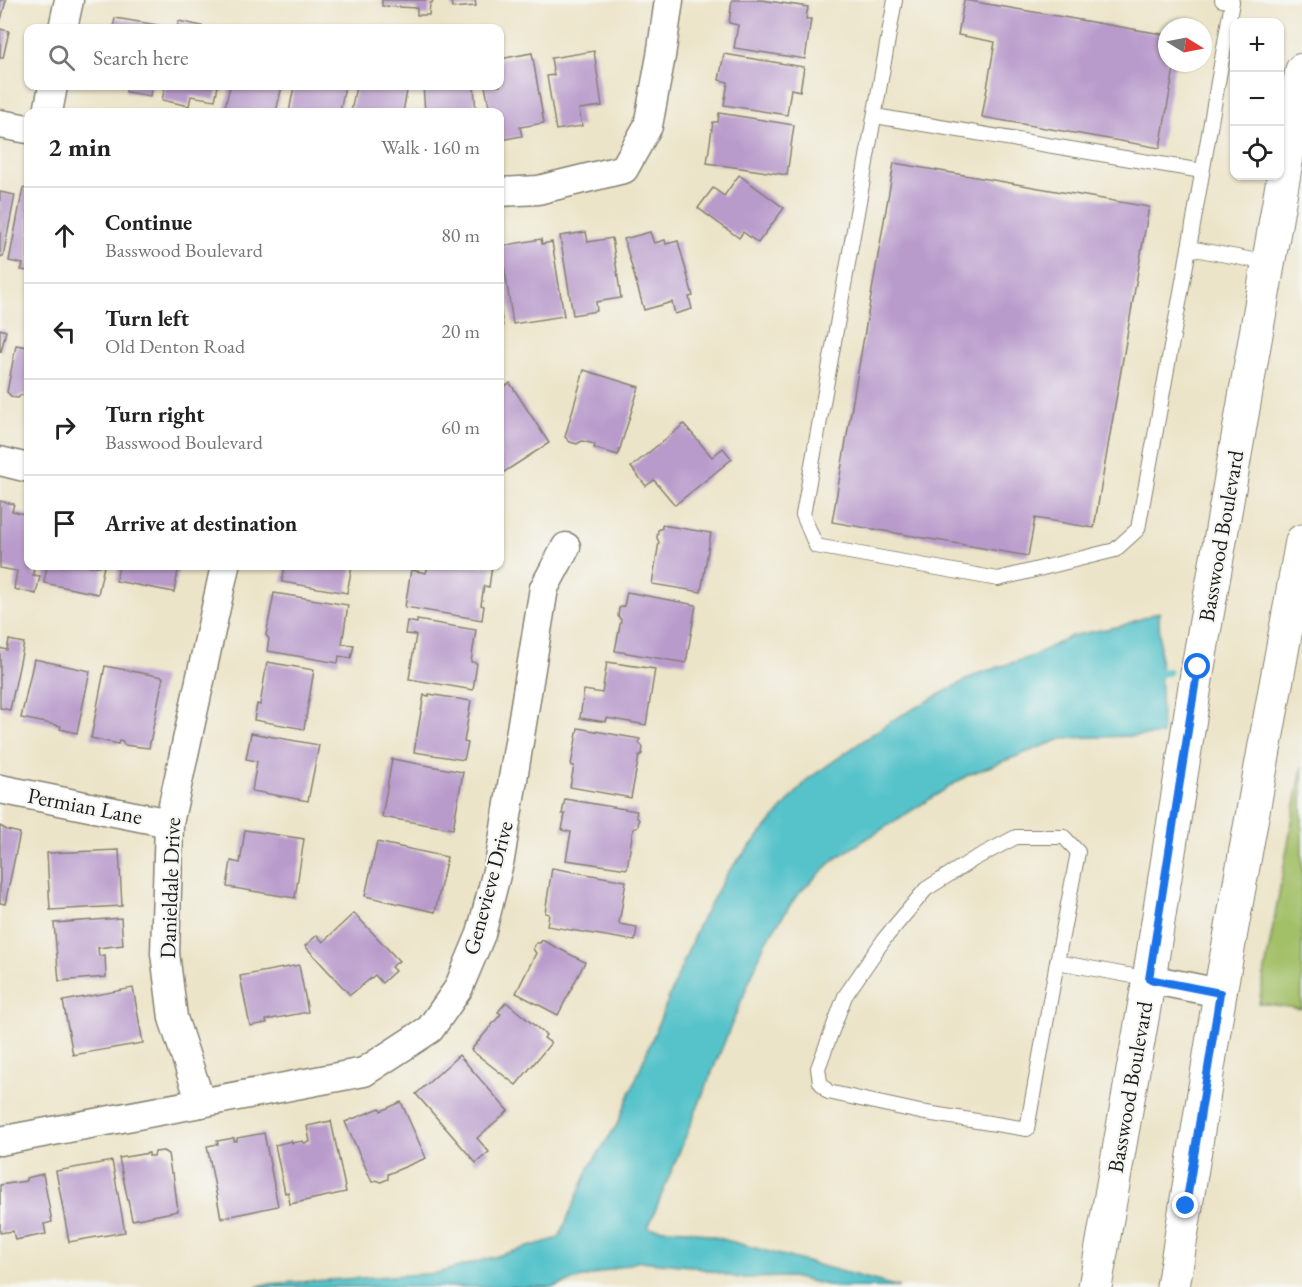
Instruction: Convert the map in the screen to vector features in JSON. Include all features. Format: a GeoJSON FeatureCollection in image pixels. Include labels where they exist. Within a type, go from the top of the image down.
{"type":"FeatureCollection","features":[{"type":"Feature","properties":{"kind":"main road","name":"Basswood Boulevard"},"geometry":{"type":"LineString","coordinates":[[1095,1287],[1149,979],[1198,667],[1302,70]]}},
{"type":"Feature","properties":{"kind":"main road"},"geometry":{"type":"LineString","coordinates":[[1173,1287],[1220,993],[1302,541]]}},
{"type":"Feature","properties":{"kind":"street"},"geometry":{"type":"LineString","coordinates":[[64,24],[69,0]]}},
{"type":"Feature","properties":{"kind":"street"},"geometry":{"type":"LineString","coordinates":[[504,192],[538,190],[624,169],[648,126],[669,0]]}},
{"type":"Feature","properties":{"kind":"street"},"geometry":{"type":"LineString","coordinates":[[49,108],[52,90]]}},
{"type":"Feature","properties":{"kind":"street"},"geometry":{"type":"LineString","coordinates":[[0,123],[24,128]]}},
{"type":"Feature","properties":{"kind":"street"},"geometry":{"type":"LineString","coordinates":[[0,461],[24,467]]}},
{"type":"Feature","properties":{"kind":"street","name":"Genevieve Drive"},"geometry":{"type":"LineString","coordinates":[[0,1141],[364,1072],[430,1029],[458,989],[481,934],[500,859],[544,588],[566,547]]}},
{"type":"Feature","properties":{"kind":"street","name":"Danieldale Drive"},"geometry":{"type":"LineString","coordinates":[[201,1103],[173,1018],[165,953],[169,823],[224,570]]}},
{"type":"Feature","properties":{"kind":"street","name":"Permian Lane"},"geometry":{"type":"LineString","coordinates":[[0,789],[169,823]]}},
{"type":"Feature","properties":{"kind":"street"},"geometry":{"type":"LineString","coordinates":[[1149,979],[1220,993]]}},
{"type":"Feature","properties":{"kind":"lane"},"geometry":{"type":"LineString","coordinates":[[895,0],[803,515],[816,546],[998,579],[1115,550],[1138,529],[1232,2],[1222,0]]}},
{"type":"Feature","properties":{"kind":"lane"},"geometry":{"type":"LineString","coordinates":[[875,116],[1202,171]]}},
{"type":"Feature","properties":{"kind":"lane"},"geometry":{"type":"LineString","coordinates":[[1189,248],[1269,263]]}},
{"type":"Feature","properties":{"kind":"lane"},"geometry":{"type":"LineString","coordinates":[[1016,837],[1064,837],[1078,852],[1057,962],[1028,1129],[920,1112],[828,1092],[820,1082],[818,1068],[845,996],[885,938],[926,889],[1016,837]]}},
{"type":"Feature","properties":{"kind":"lane"},"geometry":{"type":"LineString","coordinates":[[1057,962],[1149,979]]}},
{"type":"Feature","properties":{"kind":"green space"},"geometry":{"type":"Polygon","coordinates":[[[1302,767],[1302,1009],[1259,1003],[1302,767]]]}},
{"type":"Feature","properties":{"kind":"water"},"geometry":{"type":"Polygon","coordinates":[[[1159,612],[1162,735],[1064,738],[968,775],[836,858],[797,895],[765,943],[648,1228],[689,1230],[899,1287],[836,1287],[791,1277],[739,1278],[690,1266],[640,1261],[552,1287],[256,1287],[266,1284],[438,1273],[559,1238],[590,1166],[618,1123],[698,926],[728,872],[808,779],[893,720],[977,674],[1033,656],[1071,636],[1121,626],[1159,612]]]}},
{"type":"Feature","properties":{"kind":"building"},"geometry":{"type":"Polygon","coordinates":[[[0,0],[6,0],[1,20],[0,20],[0,0]]]}},
{"type":"Feature","properties":{"kind":"building"},"geometry":{"type":"Polygon","coordinates":[[[382,0],[433,0],[430,3],[429,15],[417,15],[417,8],[382,6],[382,0]]]}},
{"type":"Feature","properties":{"kind":"building"},"geometry":{"type":"Polygon","coordinates":[[[451,0],[475,0],[476,6],[452,8],[451,0]]]}},
{"type":"Feature","properties":{"kind":"building"},"geometry":{"type":"Polygon","coordinates":[[[732,0],[761,0],[808,7],[806,19],[811,19],[805,59],[734,48],[738,25],[729,23],[732,0]]]}},
{"type":"Feature","properties":{"kind":"building"},"geometry":{"type":"Polygon","coordinates":[[[964,0],[1158,33],[1158,72],[1173,72],[1160,148],[982,117],[995,42],[958,35],[964,0]]]}},
{"type":"Feature","properties":{"kind":"building"},"geometry":{"type":"Polygon","coordinates":[[[115,18],[152,24],[114,24],[115,18]]]}},
{"type":"Feature","properties":{"kind":"building"},"geometry":{"type":"Polygon","coordinates":[[[0,29],[9,31],[3,58],[0,58],[0,29]]]}},
{"type":"Feature","properties":{"kind":"building"},"geometry":{"type":"Polygon","coordinates":[[[594,51],[602,106],[579,109],[582,126],[556,130],[547,76],[554,75],[551,58],[594,51]]]}},
{"type":"Feature","properties":{"kind":"building"},"geometry":{"type":"Polygon","coordinates":[[[532,53],[544,123],[520,127],[522,136],[504,139],[504,108],[489,108],[486,90],[504,90],[504,58],[532,53]]]}},
{"type":"Feature","properties":{"kind":"building"},"geometry":{"type":"Polygon","coordinates":[[[724,54],[804,67],[800,91],[791,89],[787,115],[724,105],[728,82],[719,80],[724,54]]]}},
{"type":"Feature","properties":{"kind":"building"},"geometry":{"type":"Polygon","coordinates":[[[126,90],[151,90],[150,96],[126,92],[126,90]]]}},
{"type":"Feature","properties":{"kind":"building"},"geometry":{"type":"Polygon","coordinates":[[[164,90],[217,90],[215,100],[191,96],[189,106],[162,100],[164,90]]]}},
{"type":"Feature","properties":{"kind":"building"},"geometry":{"type":"Polygon","coordinates":[[[229,90],[281,90],[277,108],[225,108],[229,90]]]}},
{"type":"Feature","properties":{"kind":"building"},"geometry":{"type":"Polygon","coordinates":[[[293,90],[344,90],[341,108],[290,108],[293,90]]]}},
{"type":"Feature","properties":{"kind":"building"},"geometry":{"type":"Polygon","coordinates":[[[355,90],[407,90],[404,108],[352,108],[355,90]]]}},
{"type":"Feature","properties":{"kind":"building"},"geometry":{"type":"Polygon","coordinates":[[[423,90],[474,90],[476,108],[425,108],[423,90]]]}},
{"type":"Feature","properties":{"kind":"building"},"geometry":{"type":"Polygon","coordinates":[[[719,113],[794,125],[787,175],[707,163],[713,122],[718,122],[719,113]]]}},
{"type":"Feature","properties":{"kind":"building"},"geometry":{"type":"Polygon","coordinates":[[[894,163],[1149,207],[1094,528],[1035,518],[1028,556],[832,522],[894,163]]]}},
{"type":"Feature","properties":{"kind":"building"},"geometry":{"type":"Polygon","coordinates":[[[739,175],[784,208],[758,243],[743,232],[739,238],[698,208],[713,188],[724,196],[739,175]]]}},
{"type":"Feature","properties":{"kind":"building"},"geometry":{"type":"Polygon","coordinates":[[[23,188],[24,270],[21,270],[23,264],[9,261],[23,188]]]}},
{"type":"Feature","properties":{"kind":"building"},"geometry":{"type":"Polygon","coordinates":[[[0,192],[15,195],[3,257],[0,256],[0,192]]]}},
{"type":"Feature","properties":{"kind":"building"},"geometry":{"type":"Polygon","coordinates":[[[586,232],[588,242],[612,238],[621,298],[596,302],[597,311],[573,315],[560,236],[586,232]]]}},
{"type":"Feature","properties":{"kind":"building"},"geometry":{"type":"Polygon","coordinates":[[[650,232],[654,243],[665,240],[666,244],[678,241],[693,296],[689,297],[692,309],[675,314],[672,302],[644,310],[624,239],[650,232]]]}},
{"type":"Feature","properties":{"kind":"building"},"geometry":{"type":"Polygon","coordinates":[[[541,239],[542,244],[552,242],[564,316],[513,324],[504,266],[504,245],[541,239]]]}},
{"type":"Feature","properties":{"kind":"building"},"geometry":{"type":"Polygon","coordinates":[[[0,329],[6,331],[1,352],[0,352],[0,329]]]}},
{"type":"Feature","properties":{"kind":"building"},"geometry":{"type":"Polygon","coordinates":[[[16,345],[24,346],[24,395],[18,398],[12,397],[7,392],[16,345]]]}},
{"type":"Feature","properties":{"kind":"building"},"geometry":{"type":"Polygon","coordinates":[[[584,370],[639,387],[618,455],[594,448],[595,444],[582,441],[577,444],[570,442],[565,437],[584,370]]]}},
{"type":"Feature","properties":{"kind":"building"},"geometry":{"type":"Polygon","coordinates":[[[510,383],[549,443],[504,472],[504,387],[510,383]]]}},
{"type":"Feature","properties":{"kind":"building"},"geometry":{"type":"Polygon","coordinates":[[[684,424],[712,457],[723,448],[732,459],[675,505],[654,480],[646,486],[631,467],[684,424]]]}},
{"type":"Feature","properties":{"kind":"building"},"geometry":{"type":"Polygon","coordinates":[[[0,501],[14,504],[12,511],[24,514],[24,570],[34,570],[33,575],[40,576],[36,594],[14,589],[17,571],[0,568],[0,501]]]}},
{"type":"Feature","properties":{"kind":"building"},"geometry":{"type":"Polygon","coordinates":[[[662,525],[711,533],[701,592],[652,584],[659,542],[658,530],[662,528],[662,525]]]}},
{"type":"Feature","properties":{"kind":"building"},"geometry":{"type":"Polygon","coordinates":[[[46,570],[103,570],[98,594],[44,583],[46,570]]]}},
{"type":"Feature","properties":{"kind":"building"},"geometry":{"type":"Polygon","coordinates":[[[118,570],[178,570],[174,592],[116,581],[118,570]]]}},
{"type":"Feature","properties":{"kind":"building"},"geometry":{"type":"Polygon","coordinates":[[[284,570],[351,570],[347,593],[282,582],[284,570]]]}},
{"type":"Feature","properties":{"kind":"building"},"geometry":{"type":"Polygon","coordinates":[[[411,570],[426,573],[427,570],[491,570],[489,587],[484,586],[481,605],[484,606],[482,620],[405,607],[411,570]]]}},
{"type":"Feature","properties":{"kind":"building"},"geometry":{"type":"Polygon","coordinates":[[[627,592],[696,605],[686,663],[615,651],[621,620],[618,616],[619,608],[624,606],[627,592]]]}},
{"type":"Feature","properties":{"kind":"building"},"geometry":{"type":"Polygon","coordinates":[[[274,593],[348,605],[342,644],[354,645],[351,658],[339,656],[338,663],[267,651],[269,639],[266,635],[274,593]]]}},
{"type":"Feature","properties":{"kind":"building"},"geometry":{"type":"Polygon","coordinates":[[[417,620],[476,630],[471,662],[477,663],[473,690],[409,679],[416,635],[405,634],[407,621],[417,623],[417,620]]]}},
{"type":"Feature","properties":{"kind":"building"},"geometry":{"type":"Polygon","coordinates":[[[9,640],[24,643],[10,710],[0,708],[0,648],[7,650],[9,640]]]}},
{"type":"Feature","properties":{"kind":"building"},"geometry":{"type":"Polygon","coordinates":[[[34,659],[90,671],[77,733],[60,729],[61,726],[21,718],[34,659]]]}},
{"type":"Feature","properties":{"kind":"building"},"geometry":{"type":"Polygon","coordinates":[[[267,662],[314,670],[304,729],[254,720],[257,704],[260,705],[267,662]]]}},
{"type":"Feature","properties":{"kind":"building"},"geometry":{"type":"Polygon","coordinates":[[[607,662],[655,669],[646,725],[607,718],[606,722],[580,718],[584,690],[602,693],[607,662]]]}},
{"type":"Feature","properties":{"kind":"building"},"geometry":{"type":"Polygon","coordinates":[[[105,666],[163,677],[149,748],[124,745],[119,741],[118,744],[91,738],[105,666]]]}},
{"type":"Feature","properties":{"kind":"building"},"geometry":{"type":"Polygon","coordinates":[[[429,694],[471,701],[464,742],[468,743],[464,760],[414,752],[424,695],[429,696],[429,694]]]}},
{"type":"Feature","properties":{"kind":"building"},"geometry":{"type":"Polygon","coordinates":[[[578,728],[640,739],[639,743],[643,747],[642,754],[639,756],[631,798],[570,787],[574,766],[571,765],[578,728]]]}},
{"type":"Feature","properties":{"kind":"building"},"geometry":{"type":"Polygon","coordinates":[[[251,733],[319,745],[308,801],[252,791],[257,761],[246,759],[251,733]]]}},
{"type":"Feature","properties":{"kind":"building"},"geometry":{"type":"Polygon","coordinates":[[[392,759],[463,772],[453,829],[382,817],[392,759]]]}},
{"type":"Feature","properties":{"kind":"building"},"geometry":{"type":"Polygon","coordinates":[[[565,799],[637,811],[638,827],[633,829],[627,869],[566,860],[571,832],[562,830],[565,799]]]}},
{"type":"Feature","properties":{"kind":"building"},"geometry":{"type":"Polygon","coordinates":[[[0,826],[20,833],[5,904],[0,903],[0,826]]]}},
{"type":"Feature","properties":{"kind":"building"},"geometry":{"type":"Polygon","coordinates":[[[245,830],[304,839],[295,898],[227,887],[231,861],[240,863],[245,830]]]}},
{"type":"Feature","properties":{"kind":"building"},"geometry":{"type":"Polygon","coordinates":[[[377,842],[447,857],[435,912],[365,896],[377,842]]]}},
{"type":"Feature","properties":{"kind":"building"},"geometry":{"type":"Polygon","coordinates":[[[119,850],[122,906],[50,910],[47,853],[119,850]]]}},
{"type":"Feature","properties":{"kind":"building"},"geometry":{"type":"Polygon","coordinates":[[[552,868],[626,881],[619,924],[637,927],[635,941],[547,926],[549,914],[545,913],[552,868]]]}},
{"type":"Feature","properties":{"kind":"building"},"geometry":{"type":"Polygon","coordinates":[[[354,913],[399,961],[391,967],[395,971],[382,983],[375,975],[350,995],[305,946],[317,935],[323,942],[354,913]]]}},
{"type":"Feature","properties":{"kind":"building"},"geometry":{"type":"Polygon","coordinates":[[[121,918],[123,945],[98,948],[99,956],[105,955],[106,977],[59,981],[54,923],[121,918]]]}},
{"type":"Feature","properties":{"kind":"building"},"geometry":{"type":"Polygon","coordinates":[[[542,940],[585,962],[558,1015],[516,993],[536,953],[533,949],[536,943],[542,940]]]}},
{"type":"Feature","properties":{"kind":"building"},"geometry":{"type":"Polygon","coordinates":[[[299,965],[308,1012],[266,1020],[267,1023],[250,1026],[240,976],[299,965]]]}},
{"type":"Feature","properties":{"kind":"building"},"geometry":{"type":"Polygon","coordinates":[[[133,988],[143,1043],[73,1055],[63,1001],[133,988]]]}},
{"type":"Feature","properties":{"kind":"building"},"geometry":{"type":"Polygon","coordinates":[[[506,1002],[546,1035],[544,1038],[551,1043],[516,1085],[471,1050],[501,1014],[498,1012],[506,1002]]]}},
{"type":"Feature","properties":{"kind":"building"},"geometry":{"type":"Polygon","coordinates":[[[459,1055],[508,1111],[477,1138],[489,1152],[476,1163],[416,1094],[459,1055]]]}},
{"type":"Feature","properties":{"kind":"building"},"geometry":{"type":"Polygon","coordinates":[[[401,1102],[426,1158],[388,1174],[388,1179],[372,1182],[345,1122],[401,1102]]]}},
{"type":"Feature","properties":{"kind":"building"},"geometry":{"type":"Polygon","coordinates":[[[331,1121],[346,1192],[290,1204],[288,1192],[285,1193],[275,1145],[291,1141],[292,1143],[310,1142],[307,1126],[331,1121]]]}},
{"type":"Feature","properties":{"kind":"building"},"geometry":{"type":"Polygon","coordinates":[[[264,1133],[278,1206],[221,1218],[207,1146],[218,1144],[217,1141],[234,1138],[234,1141],[237,1141],[237,1138],[264,1133]]]}},
{"type":"Feature","properties":{"kind":"building"},"geometry":{"type":"Polygon","coordinates":[[[163,1151],[168,1154],[171,1173],[173,1173],[178,1211],[132,1220],[119,1158],[149,1153],[149,1156],[154,1156],[155,1152],[163,1151]]]}},
{"type":"Feature","properties":{"kind":"building"},"geometry":{"type":"Polygon","coordinates":[[[112,1161],[125,1232],[69,1242],[56,1171],[112,1161]]]}},
{"type":"Feature","properties":{"kind":"building"},"geometry":{"type":"Polygon","coordinates":[[[43,1174],[52,1222],[44,1224],[46,1234],[15,1240],[13,1231],[0,1233],[0,1185],[26,1181],[26,1178],[43,1174]]]}},
{"type":"Feature","properties":{"kind":"waterway"},"geometry":{"type":"LineString","coordinates":[[1151,674],[1168,672]]}},
{"type":"Feature","properties":{"kind":"route"},"geometry":{"type":"LineString","coordinates":[[1186,1206],[1220,993],[1149,979],[1198,667]]}}]}
